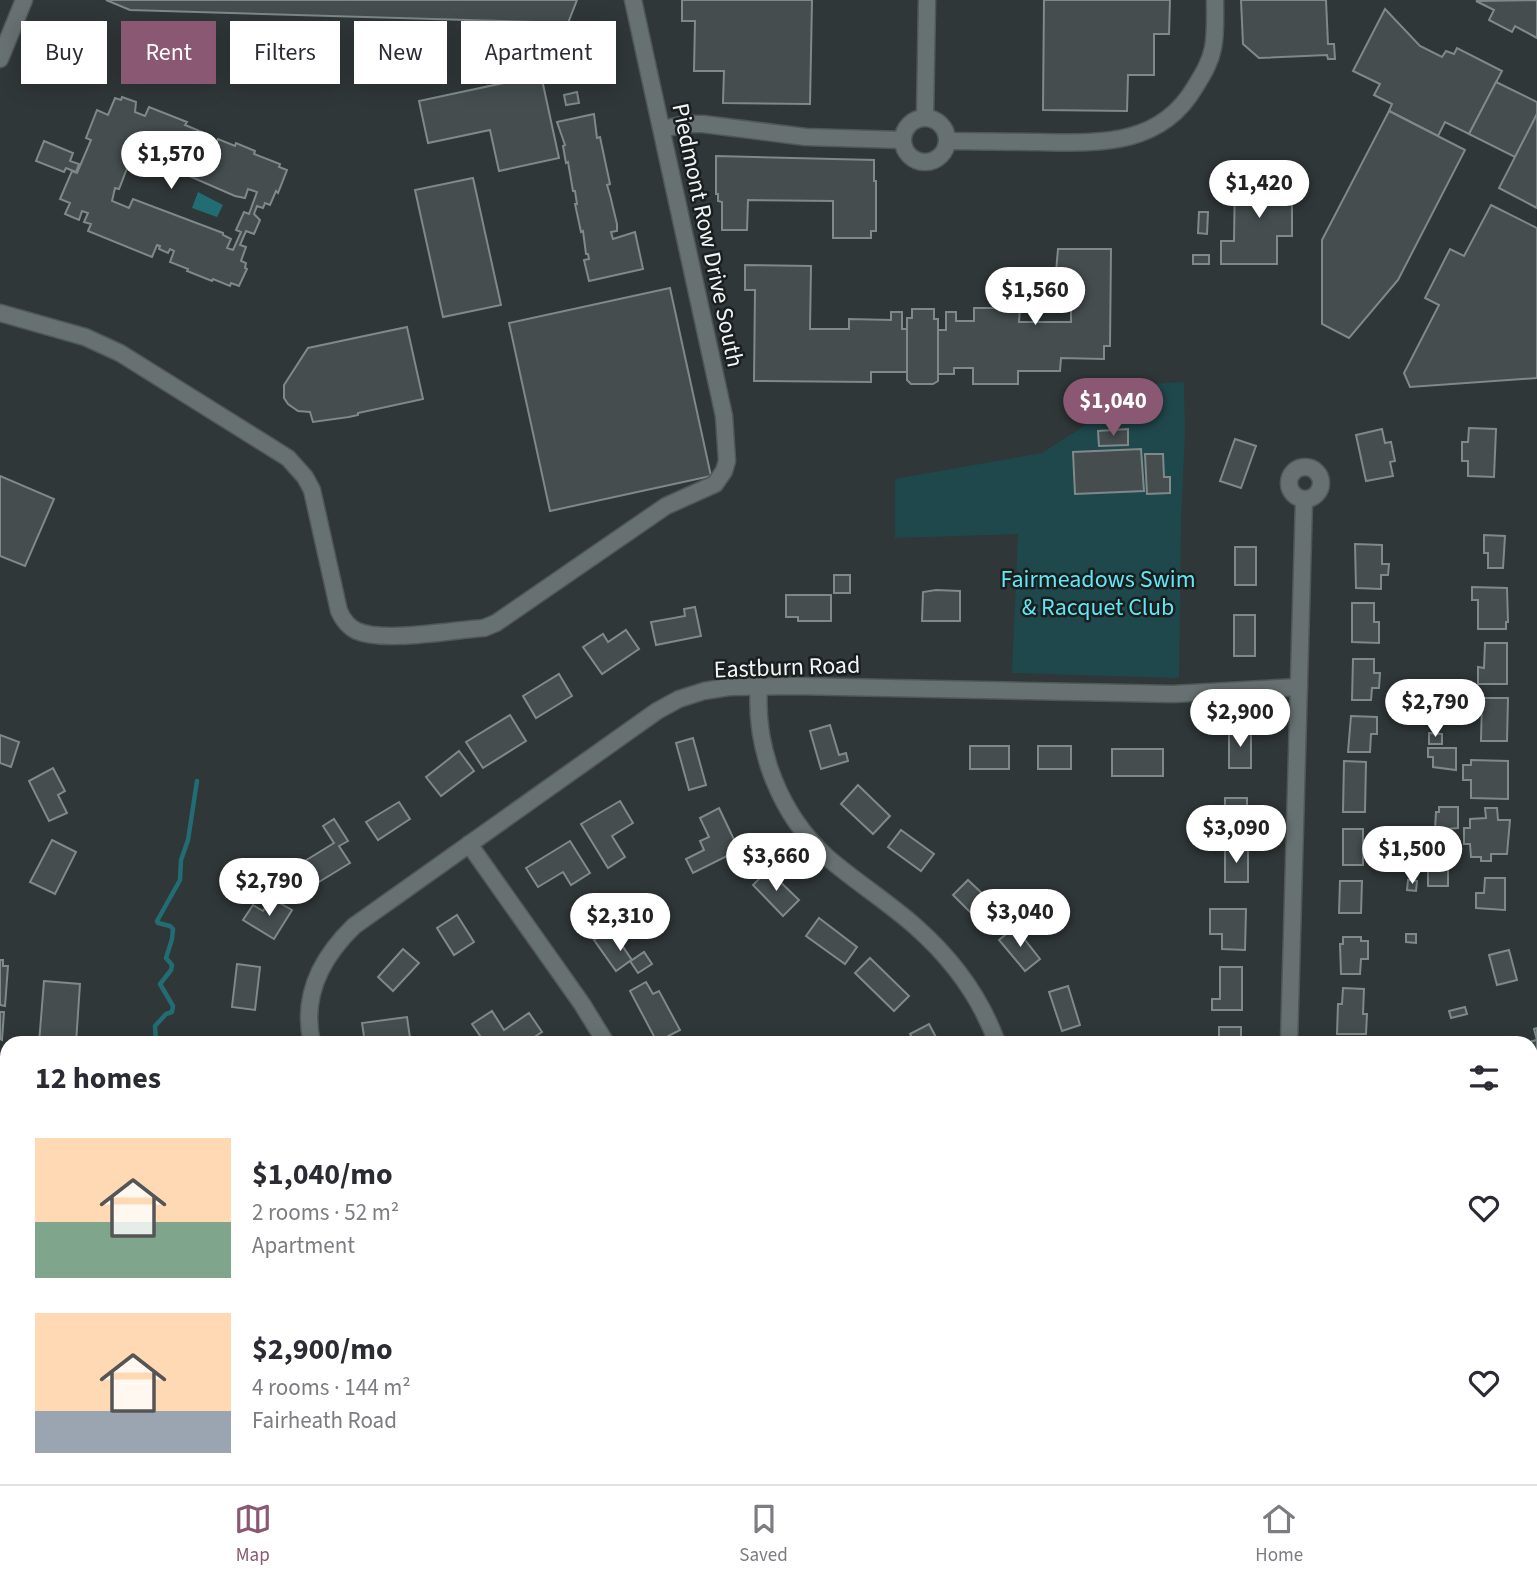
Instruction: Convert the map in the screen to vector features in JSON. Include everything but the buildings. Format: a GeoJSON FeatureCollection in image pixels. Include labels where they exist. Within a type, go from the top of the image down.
{"type":"FeatureCollection","features":[{"type":"Feature","properties":{"kind":"street"},"geometry":{"type":"LineString","coordinates":[[0,59],[24,0]]}},
{"type":"Feature","properties":{"kind":"street","name":"Piedmont Row Drive South"},"geometry":{"type":"LineString","coordinates":[[0,313],[72,332],[113,349],[288,458],[302,472],[312,490],[341,616],[352,629],[370,635],[484,628],[496,624],[666,506],[715,484],[726,465],[727,440],[633,0]]}},
{"type":"Feature","properties":{"kind":"street"},"geometry":{"type":"LineString","coordinates":[[925,117],[927,0]]}},
{"type":"Feature","properties":{"kind":"street"},"geometry":{"type":"LineString","coordinates":[[947,141],[1101,143],[1127,138],[1152,128],[1170,117],[1184,103],[1207,67],[1214,38],[1215,0]]}},
{"type":"Feature","properties":{"kind":"street"},"geometry":{"type":"LineString","coordinates":[[925,117],[939,122],[944,128],[947,141],[941,155],[928,162],[914,159],[908,154],[902,140],[912,121],[925,117]]}},
{"type":"Feature","properties":{"kind":"street"},"geometry":{"type":"LineString","coordinates":[[662,129],[703,124],[806,137],[902,140]]}},
{"type":"Feature","properties":{"kind":"street"},"geometry":{"type":"LineString","coordinates":[[1289,1036],[1304,500]]}},
{"type":"Feature","properties":{"kind":"street","name":"Eastburn Road"},"geometry":{"type":"LineString","coordinates":[[311,1036],[309,1015],[317,976],[336,944],[354,926],[657,711],[680,699],[729,687],[1173,694],[1299,687]]}},
{"type":"Feature","properties":{"kind":"street"},"geometry":{"type":"LineString","coordinates":[[759,687],[760,728],[767,762],[792,816],[808,838],[828,858],[915,926],[941,951],[980,1005],[994,1036]]}},
{"type":"Feature","properties":{"kind":"street"},"geometry":{"type":"LineString","coordinates":[[469,844],[602,1036]]}},
{"type":"Feature","properties":{"kind":"green space","name":"Fairmeadows Swim & Racquet Club"},"geometry":{"type":"Polygon","coordinates":[[[1184,382],[1179,678],[1012,673],[1018,534],[895,538],[895,479],[1042,453],[1150,384],[1184,382]]]}},
{"type":"Feature","properties":{"kind":"shaded area"},"geometry":{"type":"Polygon","coordinates":[[[198,192],[223,205],[217,217],[192,208],[198,192]]]}},
{"type":"Feature","properties":{"kind":"waterway"},"geometry":{"type":"LineString","coordinates":[[156,1036],[155,1026],[166,1014],[172,1012],[173,1006],[160,984],[171,970],[172,965],[166,958],[173,929],[157,921],[180,880],[181,860],[188,840],[197,781]]}}]}
